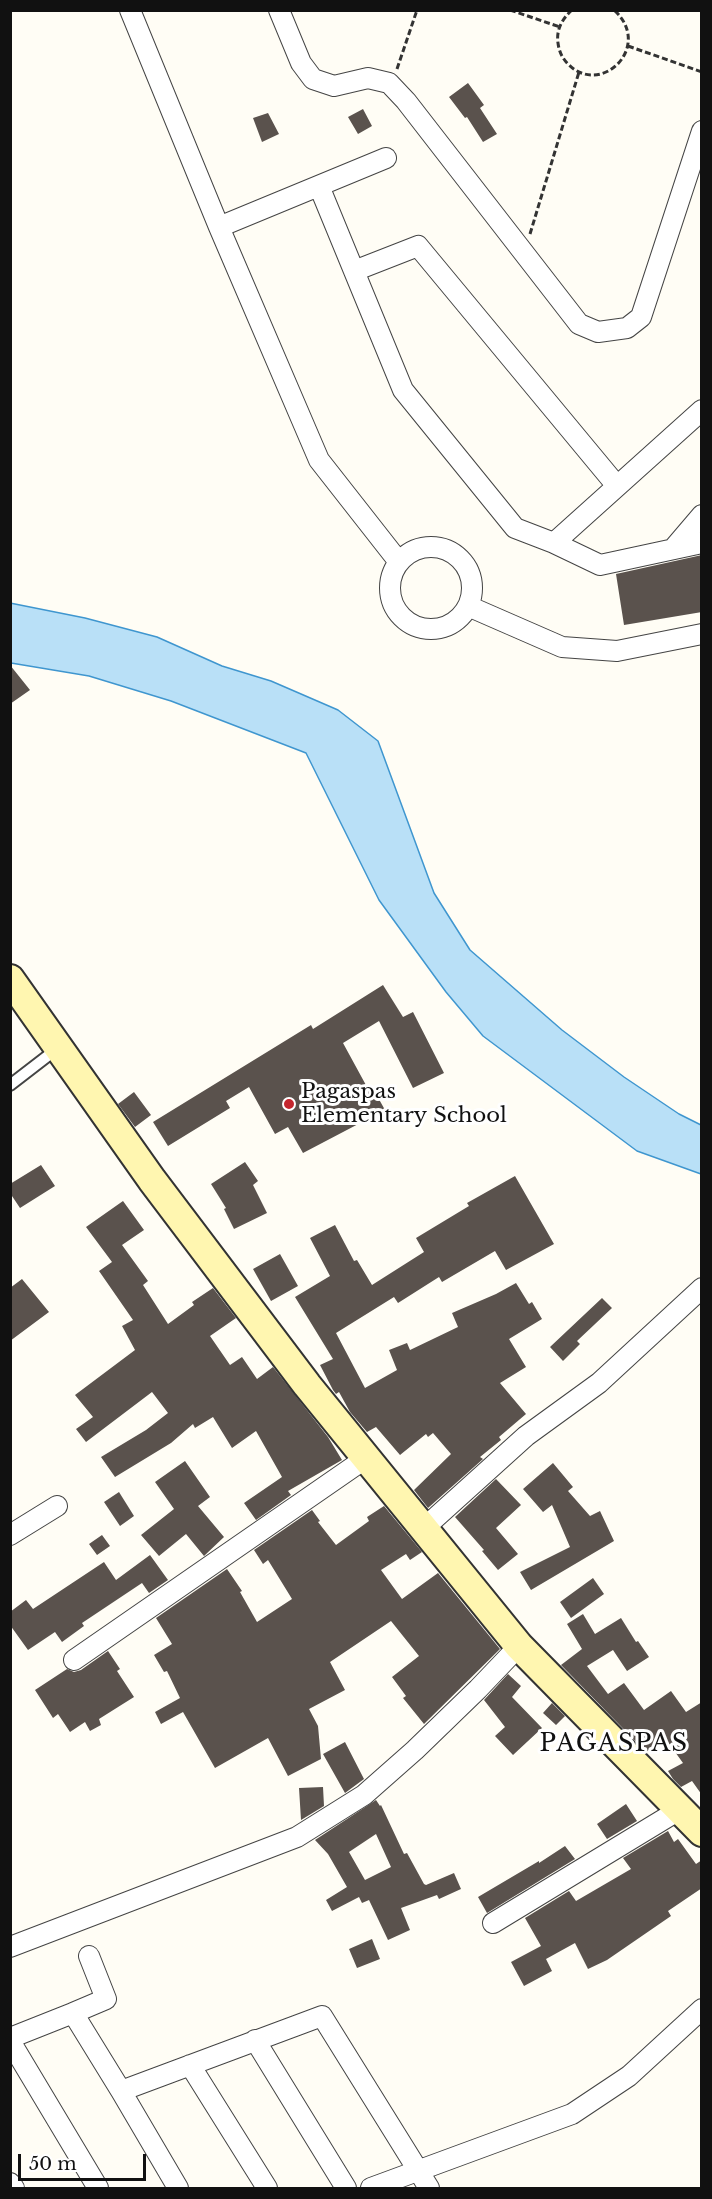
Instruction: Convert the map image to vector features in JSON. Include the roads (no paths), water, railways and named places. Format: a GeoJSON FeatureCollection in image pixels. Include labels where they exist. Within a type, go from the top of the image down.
{"type":"FeatureCollection","features":[{"type":"Feature","properties":{"kind":"main road"},"geometry":{"type":"LineString","coordinates":[[10,979],[152,1180],[307,1385],[423,1529],[519,1646],[702,1832]]}},
{"type":"Feature","properties":{"kind":"street"},"geometry":{"type":"LineString","coordinates":[[130,10],[219,227],[319,460],[399,562]]}},
{"type":"Feature","properties":{"kind":"street"},"geometry":{"type":"LineString","coordinates":[[279,10],[301,63],[313,79],[334,86],[368,78],[389,83],[392,86],[579,324],[598,332],[627,328],[641,318],[702,131]]}},
{"type":"Feature","properties":{"kind":"street"},"geometry":{"type":"LineString","coordinates":[[219,227],[386,158]]}},
{"type":"Feature","properties":{"kind":"street"},"geometry":{"type":"LineString","coordinates":[[318,186],[403,390],[515,528],[554,543],[600,565],[702,543]]}},
{"type":"Feature","properties":{"kind":"street"},"geometry":{"type":"LineString","coordinates":[[354,271],[418,246],[617,486]]}},
{"type":"Feature","properties":{"kind":"street"},"geometry":{"type":"LineString","coordinates":[[554,543],[702,410]]}},
{"type":"Feature","properties":{"kind":"street"},"geometry":{"type":"LineString","coordinates":[[673,549],[702,515]]}},
{"type":"Feature","properties":{"kind":"street"},"geometry":{"type":"LineString","coordinates":[[429,547],[447,550],[461,560],[470,575],[472,591],[468,606],[459,619],[445,627],[429,629],[414,626],[402,618],[393,605],[389,590],[391,575],[399,562],[412,551],[429,547]]}},
{"type":"Feature","properties":{"kind":"street"},"geometry":{"type":"LineString","coordinates":[[468,606],[562,647],[617,651],[702,633]]}},
{"type":"Feature","properties":{"kind":"street"},"geometry":{"type":"LineString","coordinates":[[423,1529],[526,1436],[599,1383],[702,1288]]}},
{"type":"Feature","properties":{"kind":"street"},"geometry":{"type":"LineString","coordinates":[[74,1659],[366,1458]]}},
{"type":"Feature","properties":{"kind":"street"},"geometry":{"type":"LineString","coordinates":[[10,1535],[57,1506]]}},
{"type":"Feature","properties":{"kind":"street"},"geometry":{"type":"LineString","coordinates":[[10,1947],[297,1837],[364,1795],[415,1750],[519,1646]]}},
{"type":"Feature","properties":{"kind":"street"},"geometry":{"type":"LineString","coordinates":[[493,1923],[679,1810]]}},
{"type":"Feature","properties":{"kind":"street"},"geometry":{"type":"LineString","coordinates":[[89,1956],[106,1999],[10,2039],[98,2188]]}},
{"type":"Feature","properties":{"kind":"street"},"geometry":{"type":"LineString","coordinates":[[371,2188],[572,2114],[629,2076],[702,2009]]}},
{"type":"Feature","properties":{"kind":"street"},"geometry":{"type":"LineString","coordinates":[[73,2013],[178,2188]]}},
{"type":"Feature","properties":{"kind":"street"},"geometry":{"type":"LineString","coordinates":[[121,2091],[322,2016],[429,2188]]}},
{"type":"Feature","properties":{"kind":"street"},"geometry":{"type":"LineString","coordinates":[[255,2040],[346,2188]]}},
{"type":"Feature","properties":{"kind":"street"},"geometry":{"type":"LineString","coordinates":[[190,2065],[267,2188]]}},
{"type":"Feature","properties":{"kind":"street"},"geometry":{"type":"LineString","coordinates":[[10,2183],[14,2188]]}},
{"type":"Feature","properties":{"kind":"lane"},"geometry":{"type":"LineString","coordinates":[[10,1085],[59,1048]]}},
{"type":"Feature","properties":{"kind":"water"},"geometry":{"type":"Polygon","coordinates":[[[10,603],[85,618],[157,637],[222,666],[271,681],[338,710],[378,741],[434,893],[470,950],[562,1030],[624,1077],[679,1114],[701,1125],[701,1174],[637,1151],[483,1036],[446,992],[379,900],[306,753],[171,701],[89,676],[11,663],[10,603]]]}},
{"type":"Feature","properties":{"kind":"place","name":"Pagaspas Elementary School"},"geometry":{"type":"Point","coordinates":[289,1104]}},
{"type":"Feature","properties":{"kind":"district","name":"PAGASPAS"},"geometry":{"type":"Point","coordinates":[614,1744]}}]}
